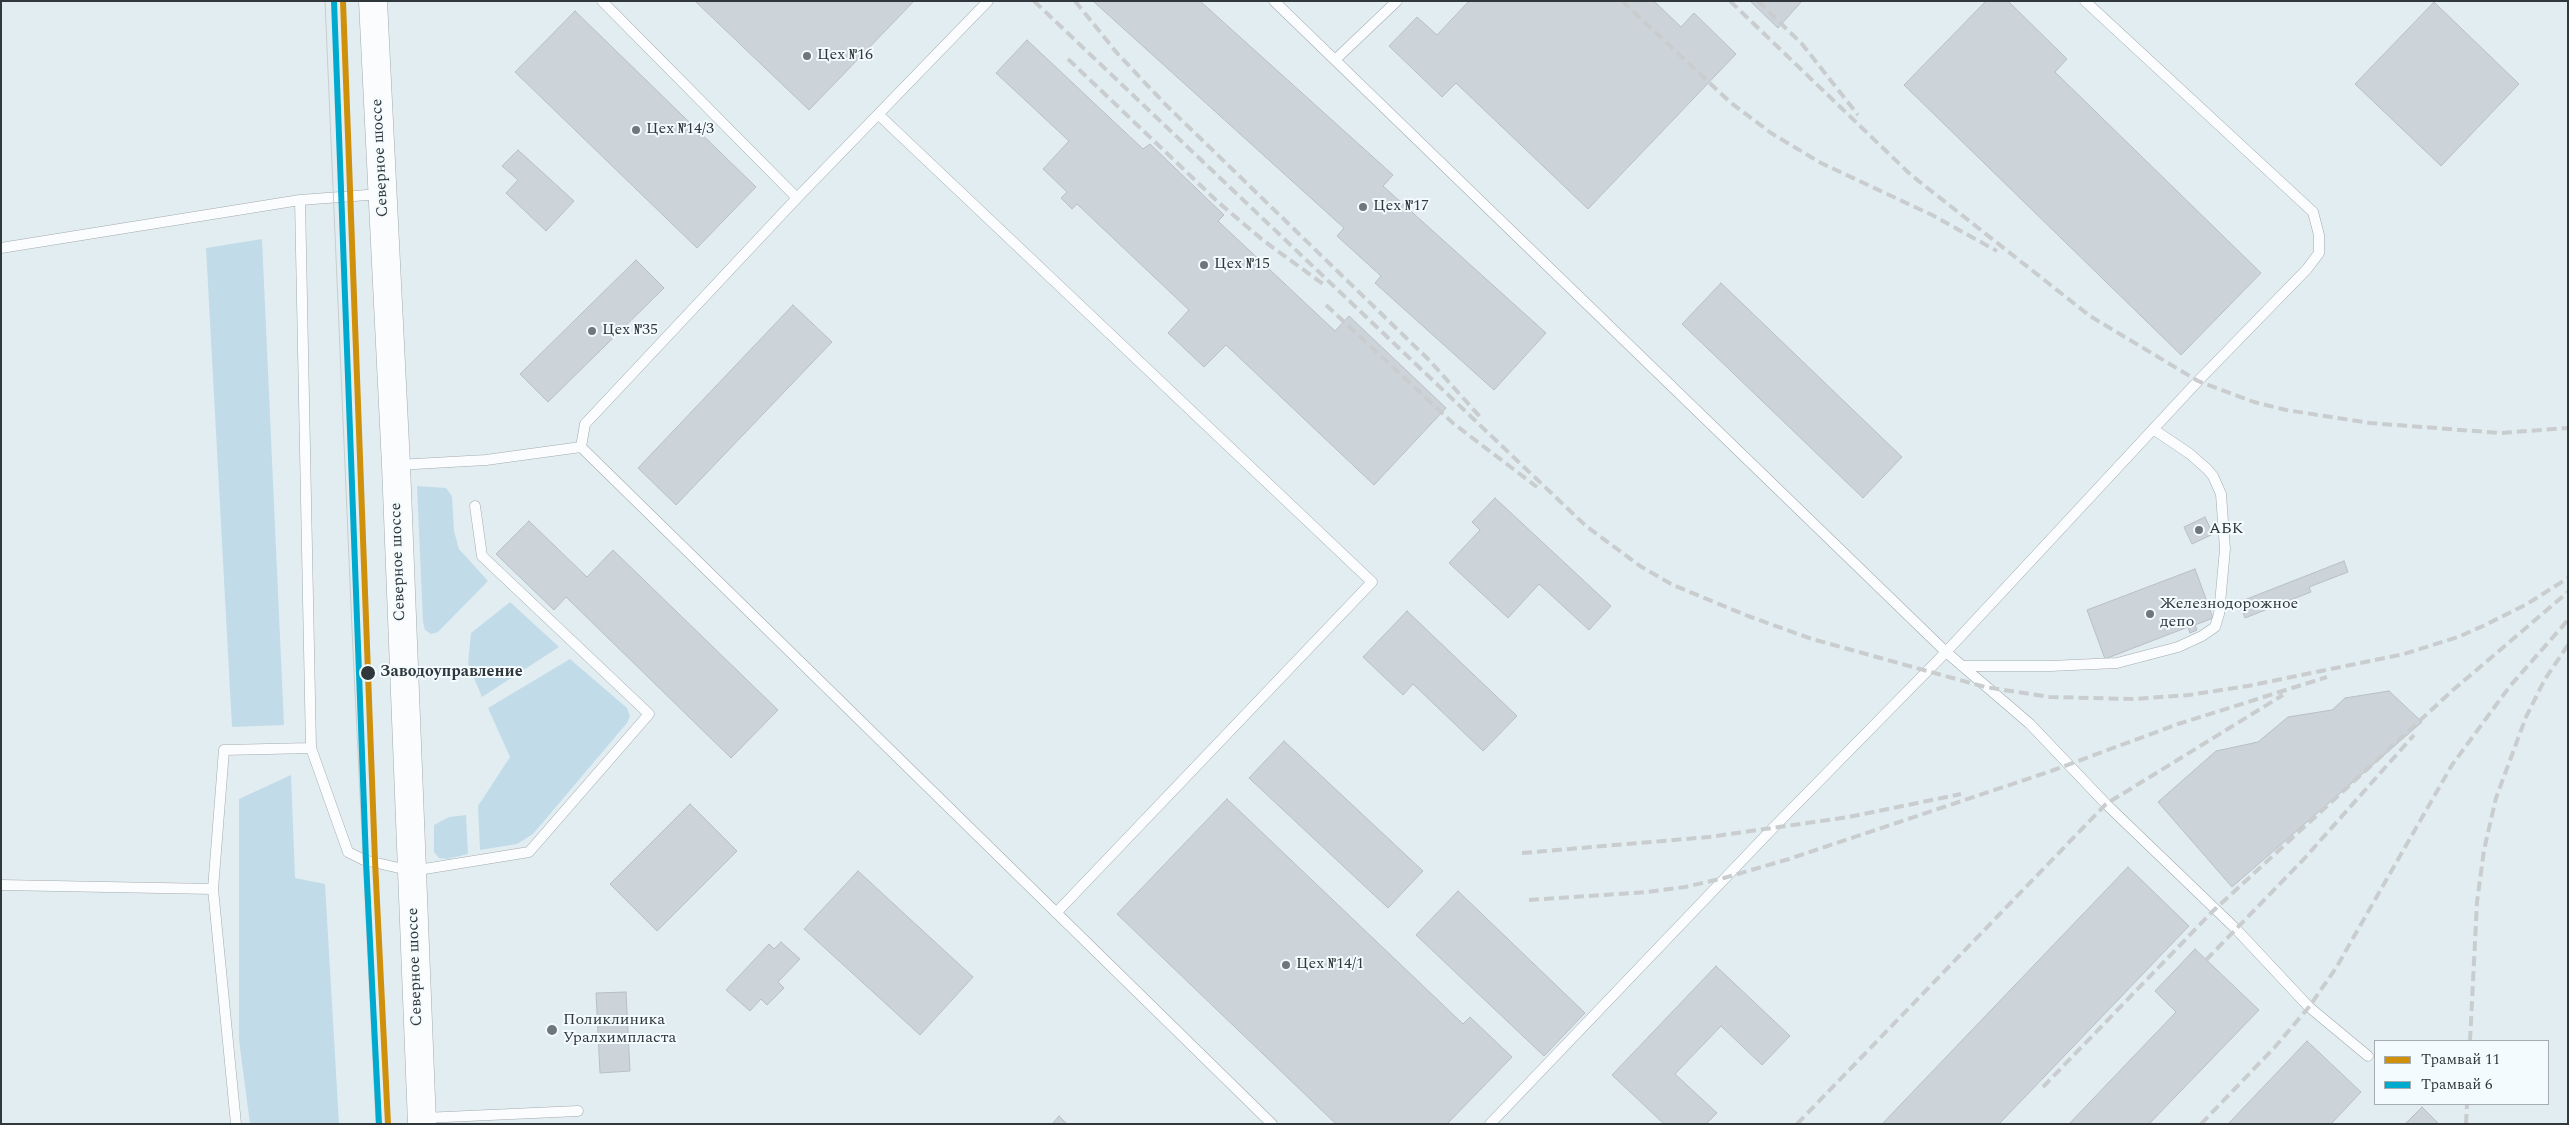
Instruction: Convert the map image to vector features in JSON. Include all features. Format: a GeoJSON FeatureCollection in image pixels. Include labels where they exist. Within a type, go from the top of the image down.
{"type":"FeatureCollection","features":[{"type":"Feature","properties":{"kind":"main road","name":"Северное шоссе"},"geometry":{"type":"LineString","coordinates":[[374,1],[396,465],[422,1121]]}},
{"type":"Feature","properties":{"kind":"lane"},"geometry":{"type":"LineString","coordinates":[[602,1],[797,198]]}},
{"type":"Feature","properties":{"kind":"lane"},"geometry":{"type":"LineString","coordinates":[[581,447],[585,424],[797,198],[988,1]]}},
{"type":"Feature","properties":{"kind":"lane"},"geometry":{"type":"LineString","coordinates":[[1274,1],[1946,652],[2030,724],[2106,804],[2236,929],[2309,1006],[2368,1056]]}},
{"type":"Feature","properties":{"kind":"lane"},"geometry":{"type":"LineString","coordinates":[[1336,59],[1396,1]]}},
{"type":"Feature","properties":{"kind":"lane"},"geometry":{"type":"LineString","coordinates":[[1490,1124],[1773,828],[1946,652],[2153,429],[2307,269],[2319,253],[2319,235],[2313,212],[2086,1]]}},
{"type":"Feature","properties":{"kind":"lane"},"geometry":{"type":"LineString","coordinates":[[879,115],[1372,582],[1056,913]]}},
{"type":"Feature","properties":{"kind":"lane"},"geometry":{"type":"LineString","coordinates":[[1,248],[300,200],[352,194],[382,194]]}},
{"type":"Feature","properties":{"kind":"lane"},"geometry":{"type":"LineString","coordinates":[[300,200],[311,748],[348,852],[364,860],[412,871],[529,852],[649,714],[482,556],[475,506]]}},
{"type":"Feature","properties":{"kind":"lane"},"geometry":{"type":"LineString","coordinates":[[1962,666],[2050,666],[2118,663],[2178,647],[2202,636],[2215,627],[2219,614],[2225,549],[2221,494],[2207,468],[2153,429]]}},
{"type":"Feature","properties":{"kind":"lane"},"geometry":{"type":"LineString","coordinates":[[581,447],[1272,1124]]}},
{"type":"Feature","properties":{"kind":"lane"},"geometry":{"type":"LineString","coordinates":[[396,465],[486,460],[581,447]]}},
{"type":"Feature","properties":{"kind":"lane"},"geometry":{"type":"LineString","coordinates":[[236,1124],[213,889],[224,750],[311,748]]}},
{"type":"Feature","properties":{"kind":"lane"},"geometry":{"type":"LineString","coordinates":[[1,885],[213,889]]}},
{"type":"Feature","properties":{"kind":"lane"},"geometry":{"type":"LineString","coordinates":[[422,1121],[578,1111]]}},
{"type":"Feature","properties":{"kind":"shaded area"},"geometry":{"type":"Polygon","coordinates":[[[262,239],[284,725],[232,727],[206,248],[262,239]]]}},
{"type":"Feature","properties":{"kind":"shaded area"},"geometry":{"type":"Polygon","coordinates":[[[417,486],[446,488],[452,496],[454,531],[459,549],[488,581],[438,632],[431,634],[425,630],[423,622],[417,486]]]}},
{"type":"Feature","properties":{"kind":"shaded area"},"geometry":{"type":"Polygon","coordinates":[[[510,602],[559,647],[482,697],[468,664],[471,633],[510,602]]]}},
{"type":"Feature","properties":{"kind":"shaded area"},"geometry":{"type":"Polygon","coordinates":[[[570,659],[627,708],[630,716],[627,723],[533,834],[517,844],[480,850],[478,806],[510,757],[488,708],[570,659]]]}},
{"type":"Feature","properties":{"kind":"shaded area"},"geometry":{"type":"Polygon","coordinates":[[[291,775],[295,878],[325,884],[339,1124],[250,1124],[239,1040],[239,799],[291,775]]]}},
{"type":"Feature","properties":{"kind":"shaded area"},"geometry":{"type":"Polygon","coordinates":[[[466,815],[468,854],[447,859],[439,858],[434,852],[434,825],[449,817],[466,815]]]}},
{"type":"Feature","properties":{"kind":"building","name":"Цех №16"},"geometry":{"type":"Polygon","coordinates":[[[695,1],[914,1],[809,110],[695,1]]]}},
{"type":"Feature","properties":{"kind":"building","name":"Цех №17"},"geometry":{"type":"Polygon","coordinates":[[[1093,1],[1200,1],[1393,175],[1383,186],[1546,333],[1494,390],[1375,283],[1381,276],[1337,236],[1344,228],[1093,1]]]}},
{"type":"Feature","properties":{"kind":"building"},"geometry":{"type":"Polygon","coordinates":[[[1469,1],[1654,1],[1681,27],[1694,13],[1736,54],[1588,209],[1456,83],[1442,97],[1389,46],[1417,17],[1437,35],[1469,1]]]}},
{"type":"Feature","properties":{"kind":"building"},"geometry":{"type":"Polygon","coordinates":[[[1750,1],[1802,1],[1778,28],[1750,1]]]}},
{"type":"Feature","properties":{"kind":"building"},"geometry":{"type":"Polygon","coordinates":[[[1986,1],[2008,1],[2067,59],[2055,72],[2261,273],[2181,355],[1904,85],[1986,1]]]}},
{"type":"Feature","properties":{"kind":"building"},"geometry":{"type":"Polygon","coordinates":[[[2434,2],[2519,84],[2441,166],[2355,84],[2434,2]]]}},
{"type":"Feature","properties":{"kind":"building","name":"Цех №14/3"},"geometry":{"type":"Polygon","coordinates":[[[575,11],[756,187],[697,248],[515,72],[575,11]]]}},
{"type":"Feature","properties":{"kind":"building","name":"Цех №15"},"geometry":{"type":"Polygon","coordinates":[[[1027,40],[1143,149],[1150,144],[1224,215],[1218,221],[1335,331],[1349,316],[1446,408],[1374,485],[1226,345],[1204,367],[1168,333],[1189,310],[1077,204],[1072,209],[1061,198],[1067,192],[1043,169],[1069,141],[996,73],[1027,40]]]}},
{"type":"Feature","properties":{"kind":"building"},"geometry":{"type":"Polygon","coordinates":[[[518,150],[574,201],[546,231],[506,193],[518,180],[502,166],[518,150]]]}},
{"type":"Feature","properties":{"kind":"building","name":"Цех №35"},"geometry":{"type":"Polygon","coordinates":[[[636,260],[664,288],[548,402],[520,374],[636,260]]]}},
{"type":"Feature","properties":{"kind":"building"},"geometry":{"type":"Polygon","coordinates":[[[1721,283],[1902,457],[1863,498],[1682,324],[1721,283]]]}},
{"type":"Feature","properties":{"kind":"building"},"geometry":{"type":"Polygon","coordinates":[[[793,305],[832,342],[676,505],[638,468],[793,305]]]}},
{"type":"Feature","properties":{"kind":"building"},"geometry":{"type":"Polygon","coordinates":[[[1495,498],[1611,606],[1589,630],[1539,584],[1508,618],[1449,563],[1480,530],[1472,522],[1495,498]]]}},
{"type":"Feature","properties":{"kind":"building","name":"АБК"},"geometry":{"type":"Polygon","coordinates":[[[2205,517],[2213,534],[2192,544],[2184,527],[2205,517]]]}},
{"type":"Feature","properties":{"kind":"building"},"geometry":{"type":"Polygon","coordinates":[[[529,521],[587,577],[613,550],[778,710],[731,758],[566,597],[554,610],[496,554],[529,521]]]}},
{"type":"Feature","properties":{"kind":"building"},"geometry":{"type":"Polygon","coordinates":[[[2344,561],[2348,572],[2309,587],[2311,592],[2245,618],[2239,602],[2344,561]]]}},
{"type":"Feature","properties":{"kind":"building","name":"Железнодорожное депо"},"geometry":{"type":"Polygon","coordinates":[[[2195,569],[2213,618],[2195,625],[2197,630],[2190,633],[2188,627],[2105,659],[2087,610],[2195,569]]]}},
{"type":"Feature","properties":{"kind":"building"},"geometry":{"type":"Polygon","coordinates":[[[1407,611],[1517,716],[1483,751],[1413,684],[1403,695],[1363,657],[1407,611]]]}},
{"type":"Feature","properties":{"kind":"building"},"geometry":{"type":"Polygon","coordinates":[[[2389,691],[2422,722],[2232,887],[2158,802],[2216,751],[2258,742],[2288,717],[2332,710],[2345,698],[2389,691]]]}},
{"type":"Feature","properties":{"kind":"building"},"geometry":{"type":"Polygon","coordinates":[[[1284,741],[1423,871],[1388,908],[1249,778],[1284,741]]]}},
{"type":"Feature","properties":{"kind":"building","name":"Цех №14/1"},"geometry":{"type":"Polygon","coordinates":[[[1227,799],[1463,1024],[1470,1017],[1512,1057],[1447,1124],[1336,1124],[1117,914],[1227,799]]]}},
{"type":"Feature","properties":{"kind":"building"},"geometry":{"type":"Polygon","coordinates":[[[690,804],[737,851],[657,931],[610,884],[690,804]]]}},
{"type":"Feature","properties":{"kind":"building"},"geometry":{"type":"Polygon","coordinates":[[[2128,867],[2189,926],[1999,1124],[1882,1124],[2128,867]]]}},
{"type":"Feature","properties":{"kind":"building"},"geometry":{"type":"Polygon","coordinates":[[[858,871],[973,977],[920,1035],[804,929],[858,871]]]}},
{"type":"Feature","properties":{"kind":"building"},"geometry":{"type":"Polygon","coordinates":[[[1458,891],[1585,1013],[1544,1056],[1416,935],[1458,891]]]}},
{"type":"Feature","properties":{"kind":"building"},"geometry":{"type":"Polygon","coordinates":[[[781,942],[800,959],[778,982],[784,988],[767,1005],[761,999],[750,1011],[726,990],[769,944],[774,949],[781,942]]]}},
{"type":"Feature","properties":{"kind":"building"},"geometry":{"type":"Polygon","coordinates":[[[2195,949],[2259,1010],[2149,1124],[2069,1124],[2176,1012],[2155,991],[2195,949]]]}},
{"type":"Feature","properties":{"kind":"building"},"geometry":{"type":"Polygon","coordinates":[[[1716,966],[1790,1036],[1762,1065],[1721,1026],[1675,1074],[1717,1113],[1706,1124],[1664,1124],[1612,1075],[1716,966]]]}},
{"type":"Feature","properties":{"kind":"building"},"geometry":{"type":"Polygon","coordinates":[[[626,992],[630,1071],[600,1073],[596,993],[626,992]]]}},
{"type":"Feature","properties":{"kind":"building"},"geometry":{"type":"Polygon","coordinates":[[[2307,1041],[2361,1092],[2331,1124],[2228,1124],[2307,1041]]]}},
{"type":"Feature","properties":{"kind":"building"},"geometry":{"type":"Polygon","coordinates":[[[2422,1107],[2439,1124],[2405,1124],[2422,1107]]]}},
{"type":"Feature","properties":{"kind":"building"},"geometry":{"type":"Polygon","coordinates":[[[1059,1116],[1067,1124],[1052,1124],[1059,1116]]]}},
{"type":"Feature","properties":{"kind":"tram line"},"geometry":{"type":"LineString","coordinates":[[325,1],[352,629],[376,1124]]}},
{"type":"Feature","properties":{"kind":"tram line","name":"6"},"geometry":{"type":"LineString","coordinates":[[334,1],[366,861],[379,1124]]}},
{"type":"Feature","properties":{"kind":"tram line","name":"11"},"geometry":{"type":"LineString","coordinates":[[343,1],[375,861],[388,1124]]}},
{"type":"Feature","properties":{"kind":"railway"},"geometry":{"type":"LineString","coordinates":[[1034,1],[1586,526],[1640,566],[1673,585],[1748,616],[1812,639],[1985,687],[2050,697],[2134,699],[2189,695],[2248,686],[2404,654],[2458,637],[2483,626],[2527,604],[2568,578]]}},
{"type":"Feature","properties":{"kind":"railway"},"geometry":{"type":"LineString","coordinates":[[1075,1],[1117,53],[1165,104],[1429,360],[1482,419]]}},
{"type":"Feature","properties":{"kind":"railway"},"geometry":{"type":"LineString","coordinates":[[1622,1],[1730,102],[1771,133],[1821,163],[1932,215],[1997,251]]}},
{"type":"Feature","properties":{"kind":"railway"},"geometry":{"type":"LineString","coordinates":[[1730,1],[1911,175],[2090,316],[2198,381],[2254,402],[2286,410],[2370,423],[2501,433],[2568,428]]}},
{"type":"Feature","properties":{"kind":"railway"},"geometry":{"type":"LineString","coordinates":[[1758,1],[1802,44],[1858,115]]}},
{"type":"Feature","properties":{"kind":"railway"},"geometry":{"type":"LineString","coordinates":[[1068,59],[1219,203],[1264,241],[1323,284]]}},
{"type":"Feature","properties":{"kind":"railway"},"geometry":{"type":"LineString","coordinates":[[1326,305],[1454,424],[1537,487]]}},
{"type":"Feature","properties":{"kind":"railway"},"geometry":{"type":"LineString","coordinates":[[2043,1087],[2213,911],[2453,690],[2568,592]]}},
{"type":"Feature","properties":{"kind":"railway"},"geometry":{"type":"LineString","coordinates":[[2201,1124],[2274,1048],[2309,1007],[2336,968],[2452,765],[2510,686],[2568,620]]}},
{"type":"Feature","properties":{"kind":"railway"},"geometry":{"type":"LineString","coordinates":[[2470,1040],[2477,902],[2484,850],[2496,798],[2526,717],[2545,679],[2568,645]]}},
{"type":"Feature","properties":{"kind":"railway"},"geometry":{"type":"LineString","coordinates":[[1529,900],[1647,892],[1685,887],[1724,878],[1789,859],[2051,771],[2178,724],[2327,677]]}},
{"type":"Feature","properties":{"kind":"railway"},"geometry":{"type":"LineString","coordinates":[[1797,1124],[2106,804],[2283,695]]}},
{"type":"Feature","properties":{"kind":"railway"},"geometry":{"type":"LineString","coordinates":[[2206,960],[2303,860],[2414,735]]}},
{"type":"Feature","properties":{"kind":"railway"},"geometry":{"type":"LineString","coordinates":[[1522,853],[1709,837],[1849,817],[1961,794]]}},
{"type":"Feature","properties":{"kind":"railway"},"geometry":{"type":"LineString","coordinates":[[2466,1124],[2467,1105]]}},
{"type":"Feature","properties":{"kind":"place","name":"Цех №16"},"geometry":{"type":"Point","coordinates":[807,56]}},
{"type":"Feature","properties":{"kind":"place","name":"Цех №14/3"},"geometry":{"type":"Point","coordinates":[636,130]}},
{"type":"Feature","properties":{"kind":"place","name":"Цех №17"},"geometry":{"type":"Point","coordinates":[1363,207]}},
{"type":"Feature","properties":{"kind":"place","name":"Цех №15"},"geometry":{"type":"Point","coordinates":[1204,265]}},
{"type":"Feature","properties":{"kind":"place","name":"Цех №35"},"geometry":{"type":"Point","coordinates":[592,331]}},
{"type":"Feature","properties":{"kind":"place","name":"АБК"},"geometry":{"type":"Point","coordinates":[2199,530]}},
{"type":"Feature","properties":{"kind":"place","name":"Железнодорожное депо"},"geometry":{"type":"Point","coordinates":[2150,614]}},
{"type":"Feature","properties":{"kind":"place","name":"Заводоуправление"},"geometry":{"type":"Point","coordinates":[368,673]}},
{"type":"Feature","properties":{"kind":"place","name":"Цех №14/1"},"geometry":{"type":"Point","coordinates":[1286,965]}},
{"type":"Feature","properties":{"kind":"place","name":"Поликлиника Уралхимпласта"},"geometry":{"type":"Point","coordinates":[552,1030]}}]}
